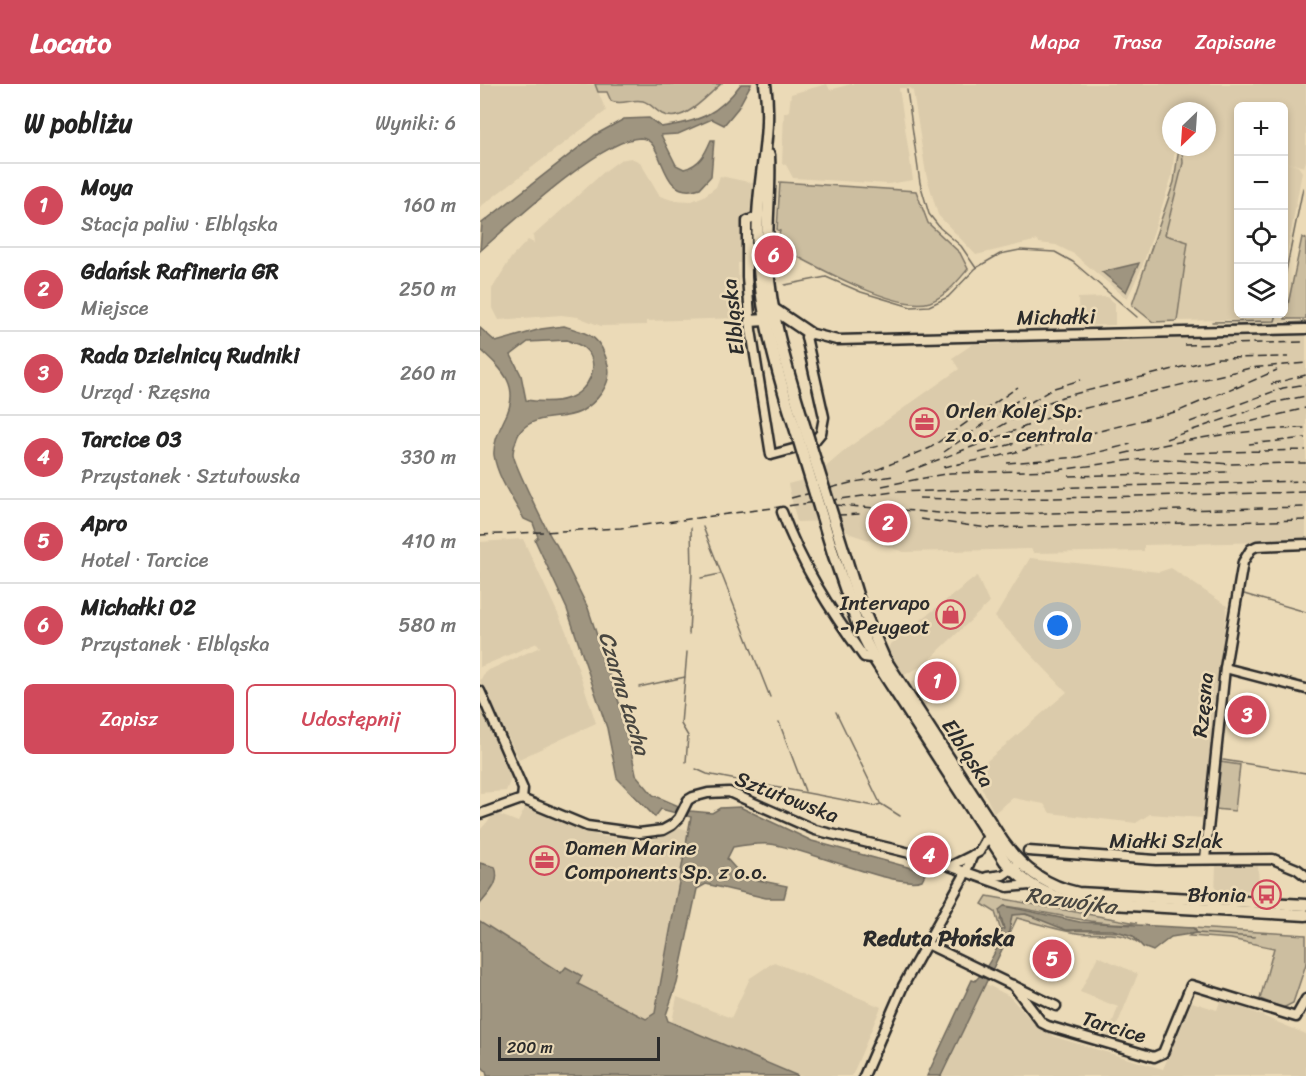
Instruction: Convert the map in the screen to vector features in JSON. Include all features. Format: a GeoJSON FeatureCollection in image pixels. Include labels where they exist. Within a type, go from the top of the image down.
{"type":"FeatureCollection","features":[{"type":"Feature","properties":{"kind":"main road","name":"Elbląska"},"geometry":{"type":"LineString","coordinates":[[765,84],[771,179],[767,255],[772,308],[801,429],[838,551],[855,618],[988,836],[1016,866],[1047,882],[1078,893],[1305,906]]}},
{"type":"Feature","properties":{"kind":"main road","name":"Elbląska"},"geometry":{"type":"LineString","coordinates":[[768,134],[752,219],[759,282],[778,376],[801,429]]}},
{"type":"Feature","properties":{"kind":"main road"},"geometry":{"type":"LineString","coordinates":[[772,308],[809,333]]}},
{"type":"Feature","properties":{"kind":"main road"},"geometry":{"type":"LineString","coordinates":[[750,321],[765,320]]}},
{"type":"Feature","properties":{"kind":"main road"},"geometry":{"type":"LineString","coordinates":[[776,328],[790,320]]}},
{"type":"Feature","properties":{"kind":"main road","name":"Elbląska"},"geometry":{"type":"LineString","coordinates":[[879,659],[1030,885],[1053,896],[1076,902],[1305,906]]}},
{"type":"Feature","properties":{"kind":"street","name":"Elbląska"},"geometry":{"type":"LineString","coordinates":[[752,219],[747,277],[750,321],[771,454],[812,444],[823,428],[824,417],[806,337],[809,333]]}},
{"type":"Feature","properties":{"kind":"street","name":"Michałki"},"geometry":{"type":"LineString","coordinates":[[809,333],[837,340],[1306,329]]}},
{"type":"Feature","properties":{"kind":"street","name":"Elbląska"},"geometry":{"type":"LineString","coordinates":[[782,512],[796,551],[820,595],[864,657],[879,659]]}},
{"type":"Feature","properties":{"kind":"street","name":"Rzęsna"},"geometry":{"type":"LineString","coordinates":[[1205,859],[1226,668],[1245,557],[1251,549],[1265,544],[1306,544]]}},
{"type":"Feature","properties":{"kind":"street"},"geometry":{"type":"LineString","coordinates":[[1226,668],[1306,689]]}},
{"type":"Feature","properties":{"kind":"street"},"geometry":{"type":"LineString","coordinates":[[480,691],[523,789],[522,799],[480,814]]}},
{"type":"Feature","properties":{"kind":"street","name":"Sztutowska"},"geometry":{"type":"LineString","coordinates":[[522,799],[587,826],[617,832],[652,832],[672,825],[679,818],[688,800],[700,794],[722,791],[737,794],[815,830],[951,866],[1008,887],[1030,885]]}},
{"type":"Feature","properties":{"kind":"street"},"geometry":{"type":"LineString","coordinates":[[951,866],[979,852],[988,836]]}},
{"type":"Feature","properties":{"kind":"street","name":"Miałki Szlak"},"geometry":{"type":"LineString","coordinates":[[1028,851],[1104,858],[1273,859],[1305,873]]}},
{"type":"Feature","properties":{"kind":"street"},"geometry":{"type":"LineString","coordinates":[[864,1076],[884,1024],[925,943],[967,871],[973,855]]}},
{"type":"Feature","properties":{"kind":"street"},"geometry":{"type":"LineString","coordinates":[[984,877],[996,877],[1016,866]]}},
{"type":"Feature","properties":{"kind":"street","name":"Tarcice"},"geometry":{"type":"LineString","coordinates":[[925,943],[1056,1006]]}},
{"type":"Feature","properties":{"kind":"street","name":"Tarcice"},"geometry":{"type":"LineString","coordinates":[[1013,985],[1042,1023],[1154,1057],[1163,1053],[1191,985],[1296,1017],[1306,999]]}},
{"type":"Feature","properties":{"kind":"shaded area"},"geometry":{"type":"Polygon","coordinates":[[[480,84],[595,84],[606,111],[480,207],[480,84]]]}},
{"type":"Feature","properties":{"kind":"shaded area"},"geometry":{"type":"Polygon","coordinates":[[[595,84],[721,84],[694,108],[678,116],[670,116],[662,114],[643,101],[619,103],[611,101],[607,92],[598,92],[595,84]]]}},
{"type":"Feature","properties":{"kind":"shaded area"},"geometry":{"type":"Polygon","coordinates":[[[741,84],[751,84],[738,108],[724,125],[712,119],[678,134],[661,135],[676,165],[684,169],[698,162],[711,140],[714,140],[711,176],[700,188],[686,190],[676,187],[669,179],[655,148],[649,141],[640,138],[623,142],[580,167],[480,251],[482,223],[595,135],[624,119],[649,118],[661,127],[686,123],[715,110],[741,84]]]}},
{"type":"Feature","properties":{"kind":"shaded area"},"geometry":{"type":"Polygon","coordinates":[[[827,84],[830,90],[851,84],[1306,84],[1306,161],[1304,167],[1288,163],[1288,102],[1234,102],[1234,318],[1274,319],[1177,321],[1188,243],[1165,235],[1183,163],[1183,156],[1216,156],[1216,102],[1162,102],[1162,156],[1174,156],[1172,176],[1142,267],[1127,299],[1074,254],[1056,245],[1039,243],[1038,240],[976,255],[938,215],[926,174],[913,91],[910,88],[899,88],[913,180],[888,184],[793,178],[786,165],[782,164],[784,113],[789,111],[791,94],[827,84]]]}},
{"type":"Feature","properties":{"kind":"shaded area"},"geometry":{"type":"Polygon","coordinates":[[[1178,156],[1183,156],[1183,163],[1165,235],[1188,242],[1177,321],[1153,322],[1132,305],[1174,182],[1178,156]]]}},
{"type":"Feature","properties":{"kind":"shaded area"},"geometry":{"type":"Polygon","coordinates":[[[631,158],[640,162],[660,196],[672,200],[692,201],[704,196],[716,187],[720,176],[753,183],[750,215],[743,215],[742,263],[738,263],[740,318],[647,321],[647,325],[601,326],[578,317],[561,315],[499,320],[492,306],[492,289],[511,258],[528,240],[534,243],[533,236],[605,171],[620,160],[631,158]]]}},
{"type":"Feature","properties":{"kind":"shaded area"},"geometry":{"type":"Polygon","coordinates":[[[1288,163],[1298,166],[1302,172],[1288,248],[1288,163]]]}},
{"type":"Feature","properties":{"kind":"shaded area"},"geometry":{"type":"Polygon","coordinates":[[[780,182],[916,191],[928,223],[960,253],[968,269],[946,292],[930,302],[915,303],[896,300],[852,284],[776,245],[780,231],[777,230],[780,182]]]}},
{"type":"Feature","properties":{"kind":"shaded area"},"geometry":{"type":"Polygon","coordinates":[[[1302,237],[1306,239],[1306,319],[1285,319],[1288,318],[1288,305],[1302,237]]]}},
{"type":"Feature","properties":{"kind":"shaded area"},"geometry":{"type":"Polygon","coordinates":[[[1139,263],[1126,292],[1102,272],[1139,263]]]}},
{"type":"Feature","properties":{"kind":"shaded area"},"geometry":{"type":"Polygon","coordinates":[[[1107,297],[1115,303],[1115,325],[1079,326],[1078,298],[1107,297]]]}},
{"type":"Feature","properties":{"kind":"shaded area"},"geometry":{"type":"Polygon","coordinates":[[[564,326],[588,334],[602,348],[608,365],[606,386],[592,404],[573,415],[540,420],[526,426],[518,436],[513,454],[540,515],[588,608],[625,721],[636,775],[653,795],[690,811],[712,813],[720,808],[740,807],[812,841],[926,872],[922,880],[893,879],[785,847],[756,844],[733,847],[727,859],[743,877],[787,886],[784,898],[766,898],[706,884],[697,889],[677,983],[666,1015],[668,1021],[798,1076],[487,1076],[486,1071],[480,1065],[480,921],[561,973],[566,967],[582,976],[578,984],[646,1019],[655,1013],[691,817],[661,809],[655,817],[617,778],[607,728],[567,609],[535,540],[538,537],[533,523],[524,519],[506,488],[496,463],[494,446],[509,408],[510,389],[496,364],[480,349],[480,328],[496,342],[541,329],[564,326]],[[567,340],[528,342],[511,355],[521,375],[526,400],[548,402],[564,400],[576,394],[587,383],[593,369],[590,354],[582,347],[567,340]]]}},
{"type":"Feature","properties":{"kind":"shaded area"},"geometry":{"type":"Polygon","coordinates":[[[1306,333],[1306,541],[1144,545],[1144,551],[1034,553],[1031,549],[904,552],[851,534],[828,521],[797,522],[788,484],[814,477],[849,447],[959,369],[952,358],[973,344],[1000,344],[1000,341],[1119,338],[1121,341],[1128,341],[1129,338],[1306,333]]]}},
{"type":"Feature","properties":{"kind":"shaded area"},"geometry":{"type":"Polygon","coordinates":[[[523,539],[566,631],[596,723],[519,759],[480,681],[489,670],[540,647],[537,643],[480,667],[480,542],[523,539]]]}},
{"type":"Feature","properties":{"kind":"shaded area"},"geometry":{"type":"Polygon","coordinates":[[[1030,558],[1159,572],[1171,568],[1227,606],[1202,818],[1150,814],[1136,823],[1050,813],[1044,804],[1013,798],[994,813],[974,772],[1067,692],[995,617],[1030,558]]]}},
{"type":"Feature","properties":{"kind":"shaded area","name":"Intervapo - Peugeot"},"geometry":{"type":"Polygon","coordinates":[[[977,576],[989,603],[930,659],[932,662],[923,670],[920,667],[904,675],[887,652],[890,644],[977,576]]]}},
{"type":"Feature","properties":{"kind":"shaded area"},"geometry":{"type":"Polygon","coordinates":[[[938,663],[947,676],[951,674],[955,680],[923,707],[910,687],[912,682],[938,663]]]}},
{"type":"Feature","properties":{"kind":"shaded area"},"geometry":{"type":"Polygon","coordinates":[[[480,707],[512,776],[506,791],[480,793],[480,707]]]}},
{"type":"Feature","properties":{"kind":"shaded area"},"geometry":{"type":"Polygon","coordinates":[[[1220,762],[1240,765],[1235,811],[1215,809],[1220,762]]]}},
{"type":"Feature","properties":{"kind":"shaded area","name":"Damen Marine Components Sp. z o.o."},"geometry":{"type":"Polygon","coordinates":[[[525,808],[600,836],[648,842],[680,828],[689,830],[655,1013],[646,1019],[578,984],[582,976],[566,967],[561,973],[480,921],[480,904],[496,884],[498,876],[497,868],[480,863],[480,830],[495,813],[518,822],[525,808]]]}},
{"type":"Feature","properties":{"kind":"shaded area"},"geometry":{"type":"Polygon","coordinates":[[[480,863],[495,867],[497,877],[494,887],[480,904],[480,863]]]}},
{"type":"Feature","properties":{"kind":"shaded area"},"geometry":{"type":"Polygon","coordinates":[[[1258,864],[1259,889],[1242,891],[1241,895],[1215,894],[1216,865],[1258,864]]]}},
{"type":"Feature","properties":{"kind":"shaded area"},"geometry":{"type":"Polygon","coordinates":[[[987,896],[1137,923],[1087,921],[1005,906],[1000,920],[1004,929],[1001,931],[995,912],[982,904],[987,896]]]}},
{"type":"Feature","properties":{"kind":"shaded area","name":"Rozwójka"},"geometry":{"type":"Polygon","coordinates":[[[1004,906],[1080,922],[1193,928],[1197,933],[1171,937],[1153,951],[1143,947],[1133,936],[1113,930],[1066,930],[1026,914],[1012,915],[1008,937],[941,1076],[927,1076],[972,980],[975,981],[979,976],[996,949],[1001,931],[1004,929],[999,910],[1004,906]]]}},
{"type":"Feature","properties":{"kind":"shaded area"},"geometry":{"type":"Polygon","coordinates":[[[1021,913],[1052,922],[1066,930],[1121,932],[1133,936],[1140,944],[1125,936],[1077,933],[1017,918],[1008,937],[1011,915],[1021,913]]]}},
{"type":"Feature","properties":{"kind":"shaded area"},"geometry":{"type":"Polygon","coordinates":[[[1193,928],[1306,935],[1306,964],[1293,1003],[1283,1008],[1260,999],[1274,948],[1231,939],[1189,936],[1196,931],[1193,928]]]}},
{"type":"Feature","properties":{"kind":"shaded area"},"geometry":{"type":"Polygon","coordinates":[[[1098,956],[1138,974],[1111,1040],[1107,1038],[1118,1007],[1080,992],[1098,956]]]}},
{"type":"Feature","properties":{"kind":"shaded area"},"geometry":{"type":"Polygon","coordinates":[[[774,962],[881,1007],[852,1076],[800,1076],[690,1032],[672,1022],[677,997],[731,1018],[750,978],[774,962]]]}},
{"type":"Feature","properties":{"kind":"shaded area"},"geometry":{"type":"Polygon","coordinates":[[[986,984],[1009,996],[1030,1019],[1055,1037],[1163,1069],[1192,1002],[1217,1010],[1220,1001],[1208,996],[1212,995],[1306,1034],[1306,1076],[942,1076],[986,984]]]}},
{"type":"Feature","properties":{"kind":"waterway"},"geometry":{"type":"LineString","coordinates":[[785,285],[826,277],[861,292],[911,307],[929,306],[948,297],[976,268],[961,246],[940,228],[929,214],[920,183],[907,90]]}},
{"type":"Feature","properties":{"kind":"waterway"},"geometry":{"type":"LineString","coordinates":[[1287,264],[1303,188]]}},
{"type":"Feature","properties":{"kind":"waterway"},"geometry":{"type":"LineString","coordinates":[[976,268],[1000,254],[1020,250],[1055,252],[1073,262],[1137,317]]}},
{"type":"Feature","properties":{"kind":"waterway"},"geometry":{"type":"LineString","coordinates":[[1212,322],[1275,321],[1276,318]]}},
{"type":"Feature","properties":{"kind":"waterway"},"geometry":{"type":"LineString","coordinates":[[1287,323],[1306,322]]}},
{"type":"Feature","properties":{"kind":"waterway"},"geometry":{"type":"LineString","coordinates":[[703,527],[770,697]]}},
{"type":"Feature","properties":{"kind":"waterway"},"geometry":{"type":"LineString","coordinates":[[689,634],[692,572],[691,528]]}},
{"type":"Feature","properties":{"kind":"waterway"},"geometry":{"type":"LineString","coordinates":[[701,578],[720,574]]}},
{"type":"Feature","properties":{"kind":"waterway"},"geometry":{"type":"LineString","coordinates":[[1244,594],[1306,612]]}},
{"type":"Feature","properties":{"kind":"waterway"},"geometry":{"type":"LineString","coordinates":[[686,762],[688,736],[681,724],[687,652]]}},
{"type":"Feature","properties":{"kind":"waterway","name":"Czarna Łacha"},"geometry":{"type":"LineString","coordinates":[[639,687],[685,677]]}},
{"type":"Feature","properties":{"kind":"waterway"},"geometry":{"type":"LineString","coordinates":[[1285,688],[1306,694]]}},
{"type":"Feature","properties":{"kind":"waterway"},"geometry":{"type":"LineString","coordinates":[[836,712],[880,803]]}},
{"type":"Feature","properties":{"kind":"waterway"},"geometry":{"type":"LineString","coordinates":[[779,722],[805,791]]}},
{"type":"Feature","properties":{"kind":"waterway"},"geometry":{"type":"LineString","coordinates":[[1223,760],[1306,773]]}},
{"type":"Feature","properties":{"kind":"waterway"},"geometry":{"type":"LineString","coordinates":[[696,769],[707,774],[874,806],[881,804],[900,816]]}},
{"type":"Feature","properties":{"kind":"waterway","name":"Rozwójka"},"geometry":{"type":"LineString","coordinates":[[1197,933],[1255,937]]}},
{"type":"Feature","properties":{"kind":"railway"},"geometry":{"type":"LineString","coordinates":[[1185,345],[1306,342]]}},
{"type":"Feature","properties":{"kind":"railway"},"geometry":{"type":"LineString","coordinates":[[987,434],[1029,410],[1062,397],[1218,358],[1288,357]]}},
{"type":"Feature","properties":{"kind":"railway"},"geometry":{"type":"LineString","coordinates":[[906,472],[1053,416],[1250,368],[1306,363]]}},
{"type":"Feature","properties":{"kind":"railway"},"geometry":{"type":"LineString","coordinates":[[1236,388],[1277,370]]}},
{"type":"Feature","properties":{"kind":"railway"},"geometry":{"type":"LineString","coordinates":[[1271,384],[1306,375]]}},
{"type":"Feature","properties":{"kind":"railway"},"geometry":{"type":"LineString","coordinates":[[1031,402],[1054,388],[1081,380]]}},
{"type":"Feature","properties":{"kind":"railway"},"geometry":{"type":"LineString","coordinates":[[943,467],[1000,456],[1179,411],[1242,384]]}},
{"type":"Feature","properties":{"kind":"railway"},"geometry":{"type":"LineString","coordinates":[[1190,422],[1283,388],[1306,384]]}},
{"type":"Feature","properties":{"kind":"railway"},"geometry":{"type":"LineString","coordinates":[[864,475],[930,448],[1018,387]]}},
{"type":"Feature","properties":{"kind":"railway"},"geometry":{"type":"LineString","coordinates":[[944,452],[1024,396]]}},
{"type":"Feature","properties":{"kind":"railway"},"geometry":{"type":"LineString","coordinates":[[1166,439],[1272,403],[1306,396]]}},
{"type":"Feature","properties":{"kind":"railway"},"geometry":{"type":"LineString","coordinates":[[1225,428],[1306,408]]}},
{"type":"Feature","properties":{"kind":"railway"},"geometry":{"type":"LineString","coordinates":[[1122,454],[1213,436],[1306,428]]}},
{"type":"Feature","properties":{"kind":"railway"},"geometry":{"type":"LineString","coordinates":[[979,453],[1060,431]]}},
{"type":"Feature","properties":{"kind":"railway"},"geometry":{"type":"LineString","coordinates":[[1249,444],[1306,438]]}},
{"type":"Feature","properties":{"kind":"railway"},"geometry":{"type":"LineString","coordinates":[[1007,463],[1079,457],[1131,444]]}},
{"type":"Feature","properties":{"kind":"railway"},"geometry":{"type":"LineString","coordinates":[[1183,453],[1306,450]]}},
{"type":"Feature","properties":{"kind":"railway"},"geometry":{"type":"LineString","coordinates":[[882,486],[950,473],[1058,470],[1132,460],[1163,459],[1230,464],[1306,463]]}},
{"type":"Feature","properties":{"kind":"railway"},"geometry":{"type":"LineString","coordinates":[[1069,476],[1231,472]]}},
{"type":"Feature","properties":{"kind":"railway"},"geometry":{"type":"LineString","coordinates":[[791,498],[854,482],[893,476]]}},
{"type":"Feature","properties":{"kind":"railway"},"geometry":{"type":"LineString","coordinates":[[480,535],[621,528],[893,492],[1306,481]]}},
{"type":"Feature","properties":{"kind":"railway"},"geometry":{"type":"LineString","coordinates":[[919,498],[971,500],[1306,492]]}},
{"type":"Feature","properties":{"kind":"railway"},"geometry":{"type":"LineString","coordinates":[[836,505],[966,515],[1306,507]]}},
{"type":"Feature","properties":{"kind":"railway"},"geometry":{"type":"LineString","coordinates":[[837,515],[862,514]]}},
{"type":"Feature","properties":{"kind":"railway"},"geometry":{"type":"LineString","coordinates":[[920,519],[989,528],[1306,520]]}},
{"type":"Feature","properties":{"kind":"place","name":"Michałki 02"},"geometry":{"type":"Point","coordinates":[774,255]}},
{"type":"Feature","properties":{"kind":"place","name":"Orlen Kolej Sp. z o.o. - centrala"},"geometry":{"type":"Point","coordinates":[925,423]}},
{"type":"Feature","properties":{"kind":"place","name":"Gdańsk Rafineria GR"},"geometry":{"type":"Point","coordinates":[888,523]}},
{"type":"Feature","properties":{"kind":"place","name":"Intervapo - Peugeot"},"geometry":{"type":"Point","coordinates":[951,615]}},
{"type":"Feature","properties":{"kind":"place","name":"Moya"},"geometry":{"type":"Point","coordinates":[937,681]}},
{"type":"Feature","properties":{"kind":"place","name":"Rada Dzielnicy Rudniki"},"geometry":{"type":"Point","coordinates":[1247,715]}},
{"type":"Feature","properties":{"kind":"place","name":"Tarcice 03"},"geometry":{"type":"Point","coordinates":[929,855]}},
{"type":"Feature","properties":{"kind":"place","name":"Damen Marine Components Sp. z o.o."},"geometry":{"type":"Point","coordinates":[544,860]}},
{"type":"Feature","properties":{"kind":"place","name":"Błonia"},"geometry":{"type":"Point","coordinates":[1267,895]}},
{"type":"Feature","properties":{"kind":"place","name":"Apro"},"geometry":{"type":"Point","coordinates":[1052,959]}},
{"type":"Feature","properties":{"kind":"district","name":"Reduta Płońska"},"geometry":{"type":"Point","coordinates":[939,938]}}]}
